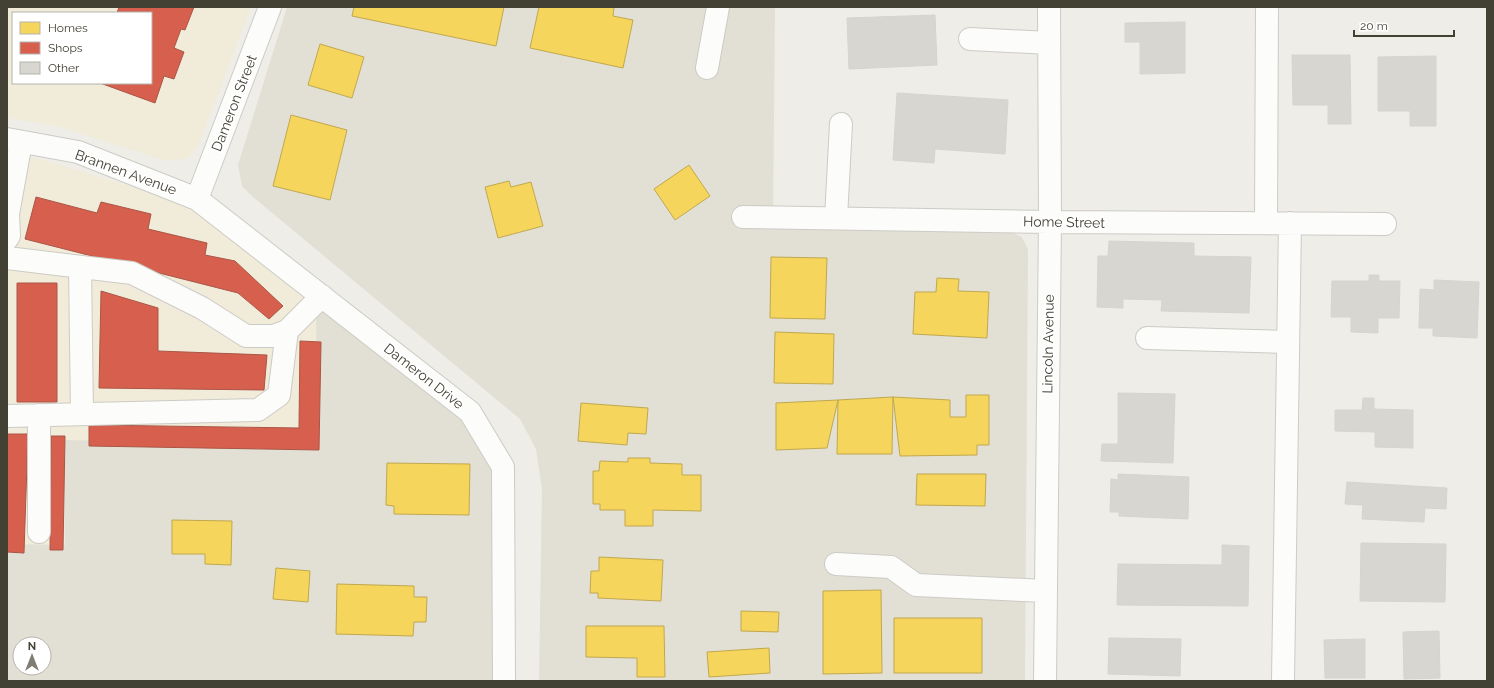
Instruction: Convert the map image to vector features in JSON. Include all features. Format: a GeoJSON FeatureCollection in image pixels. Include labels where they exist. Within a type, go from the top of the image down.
{"type":"FeatureCollection","features":[{"type":"Feature","properties":{"kind":"street","name":"Dameron Street"},"geometry":{"type":"LineString","coordinates":[[197,198],[270,7]]}},
{"type":"Feature","properties":{"kind":"street"},"geometry":{"type":"LineString","coordinates":[[707,68],[718,7]]}},
{"type":"Feature","properties":{"kind":"street","name":"Lincoln Avenue"},"geometry":{"type":"LineString","coordinates":[[1045,681],[1050,222],[1049,7]]}},
{"type":"Feature","properties":{"kind":"street"},"geometry":{"type":"LineString","coordinates":[[1266,224],[1267,7]]}},
{"type":"Feature","properties":{"kind":"street"},"geometry":{"type":"LineString","coordinates":[[970,39],[1049,43]]}},
{"type":"Feature","properties":{"kind":"street"},"geometry":{"type":"LineString","coordinates":[[836,218],[841,124]]}},
{"type":"Feature","properties":{"kind":"street","name":"Brannen Avenue"},"geometry":{"type":"LineString","coordinates":[[14,141],[78,152],[197,198]]}},
{"type":"Feature","properties":{"kind":"street"},"geometry":{"type":"LineString","coordinates":[[7,239],[9,236],[8,214],[14,141]]}},
{"type":"Feature","properties":{"kind":"street","name":"Dameron Drive"},"geometry":{"type":"LineString","coordinates":[[197,198],[470,412],[503,467],[504,681]]}},
{"type":"Feature","properties":{"kind":"street","name":"Home Street"},"geometry":{"type":"LineString","coordinates":[[743,217],[1050,222],[1385,224]]}},
{"type":"Feature","properties":{"kind":"street"},"geometry":{"type":"LineString","coordinates":[[1283,681],[1290,224]]}},
{"type":"Feature","properties":{"kind":"street"},"geometry":{"type":"LineString","coordinates":[[7,258],[132,273],[202,308],[246,336],[273,336],[287,331],[322,296]]}},
{"type":"Feature","properties":{"kind":"street"},"geometry":{"type":"LineString","coordinates":[[80,267],[82,414]]}},
{"type":"Feature","properties":{"kind":"street"},"geometry":{"type":"LineString","coordinates":[[7,416],[258,410],[279,395],[287,331]]}},
{"type":"Feature","properties":{"kind":"street"},"geometry":{"type":"LineString","coordinates":[[1147,338],[1288,342]]}},
{"type":"Feature","properties":{"kind":"street"},"geometry":{"type":"LineString","coordinates":[[39,415],[39,532]]}},
{"type":"Feature","properties":{"kind":"street"},"geometry":{"type":"LineString","coordinates":[[836,564],[891,567],[916,585],[1046,591]]}},
{"type":"Feature","properties":{"kind":"shaded area"},"geometry":{"type":"Polygon","coordinates":[[[7,7],[251,7],[198,147],[187,159],[163,160],[57,126],[7,118],[7,7]]]}},
{"type":"Feature","properties":{"kind":"shaded area"},"geometry":{"type":"Polygon","coordinates":[[[287,7],[775,7],[773,226],[1007,230],[1022,237],[1028,250],[1025,681],[539,681],[542,489],[536,449],[520,419],[253,197],[242,186],[238,165],[287,7]]]}},
{"type":"Feature","properties":{"kind":"shaded area"},"geometry":{"type":"Polygon","coordinates":[[[7,152],[47,161],[188,204],[316,297],[317,445],[63,440],[65,545],[7,544],[7,152]]]}},
{"type":"Feature","properties":{"kind":"shaded area"},"geometry":{"type":"Polygon","coordinates":[[[316,297],[474,426],[486,446],[497,483],[494,681],[8,681],[7,544],[63,440],[316,297]]]}},
{"type":"Feature","properties":{"kind":"building: Homes"},"geometry":{"type":"Polygon","coordinates":[[[354,7],[504,7],[496,46],[352,16],[354,7]]]}},
{"type":"Feature","properties":{"kind":"building: Homes"},"geometry":{"type":"Polygon","coordinates":[[[539,7],[614,7],[613,16],[633,20],[623,68],[530,48],[539,7]]]}},
{"type":"Feature","properties":{"kind":"building: Homes"},"geometry":{"type":"Polygon","coordinates":[[[320,44],[364,57],[352,98],[308,85],[320,44]]]}},
{"type":"Feature","properties":{"kind":"building: Homes"},"geometry":{"type":"Polygon","coordinates":[[[291,115],[347,130],[330,200],[273,186],[291,115]]]}},
{"type":"Feature","properties":{"kind":"building: Homes"},"geometry":{"type":"Polygon","coordinates":[[[689,165],[710,196],[675,220],[654,189],[689,165]]]}},
{"type":"Feature","properties":{"kind":"building: Homes"},"geometry":{"type":"Polygon","coordinates":[[[509,181],[511,187],[531,182],[543,226],[498,238],[485,187],[509,181]]]}},
{"type":"Feature","properties":{"kind":"building: Homes"},"geometry":{"type":"Polygon","coordinates":[[[771,257],[827,258],[825,319],[770,318],[771,257]]]}},
{"type":"Feature","properties":{"kind":"building: Homes"},"geometry":{"type":"Polygon","coordinates":[[[937,278],[959,279],[958,291],[989,292],[987,338],[913,334],[915,292],[936,292],[937,278]]]}},
{"type":"Feature","properties":{"kind":"building: Homes"},"geometry":{"type":"Polygon","coordinates":[[[775,332],[834,334],[833,384],[774,383],[775,332]]]}},
{"type":"Feature","properties":{"kind":"building: Homes"},"geometry":{"type":"Polygon","coordinates":[[[966,395],[989,395],[989,445],[977,445],[977,455],[900,456],[893,397],[950,400],[950,417],[966,417],[966,395]]]}},
{"type":"Feature","properties":{"kind":"building: Homes"},"geometry":{"type":"Polygon","coordinates":[[[893,397],[892,454],[837,454],[838,400],[893,397]]]}},
{"type":"Feature","properties":{"kind":"building: Homes"},"geometry":{"type":"Polygon","coordinates":[[[838,400],[827,448],[776,450],[776,403],[838,400]]]}},
{"type":"Feature","properties":{"kind":"building: Homes"},"geometry":{"type":"Polygon","coordinates":[[[581,403],[648,408],[646,434],[628,433],[627,445],[578,441],[581,403]]]}},
{"type":"Feature","properties":{"kind":"building: Homes"},"geometry":{"type":"Polygon","coordinates":[[[628,458],[650,458],[650,463],[682,464],[682,475],[701,475],[701,511],[653,510],[653,526],[625,526],[625,510],[600,510],[600,504],[593,504],[593,471],[599,471],[600,461],[628,462],[628,458]]]}},
{"type":"Feature","properties":{"kind":"building: Homes"},"geometry":{"type":"Polygon","coordinates":[[[387,463],[470,464],[469,515],[394,514],[394,506],[386,505],[387,463]]]}},
{"type":"Feature","properties":{"kind":"building: Homes"},"geometry":{"type":"Polygon","coordinates":[[[917,474],[986,474],[985,506],[916,505],[917,474]]]}},
{"type":"Feature","properties":{"kind":"building: Homes"},"geometry":{"type":"Polygon","coordinates":[[[172,520],[232,521],[231,565],[205,564],[205,554],[172,554],[172,520]]]}},
{"type":"Feature","properties":{"kind":"building: Homes"},"geometry":{"type":"Polygon","coordinates":[[[599,557],[663,560],[661,601],[598,598],[598,593],[590,593],[591,571],[599,571],[599,557]]]}},
{"type":"Feature","properties":{"kind":"building: Homes"},"geometry":{"type":"Polygon","coordinates":[[[276,568],[310,571],[308,602],[273,599],[276,568]]]}},
{"type":"Feature","properties":{"kind":"building: Homes"},"geometry":{"type":"Polygon","coordinates":[[[337,584],[414,586],[414,597],[427,597],[426,622],[414,622],[413,636],[336,634],[337,584]]]}},
{"type":"Feature","properties":{"kind":"building: Homes"},"geometry":{"type":"Polygon","coordinates":[[[881,590],[882,673],[823,674],[823,591],[881,590]]]}},
{"type":"Feature","properties":{"kind":"building: Homes"},"geometry":{"type":"Polygon","coordinates":[[[741,611],[779,612],[778,632],[741,631],[741,611]]]}},
{"type":"Feature","properties":{"kind":"building: Homes"},"geometry":{"type":"Polygon","coordinates":[[[894,618],[982,618],[982,673],[894,673],[894,618]]]}},
{"type":"Feature","properties":{"kind":"building: Homes"},"geometry":{"type":"Polygon","coordinates":[[[586,626],[664,626],[665,677],[637,677],[637,658],[586,657],[586,626]]]}},
{"type":"Feature","properties":{"kind":"building: Homes"},"geometry":{"type":"Polygon","coordinates":[[[769,648],[770,673],[709,677],[707,652],[769,648]]]}},
{"type":"Feature","properties":{"kind":"building: Shops"},"geometry":{"type":"Polygon","coordinates":[[[119,7],[194,7],[185,30],[181,29],[174,48],[184,52],[174,79],[164,76],[155,103],[103,84],[152,84],[152,12],[117,12],[119,7]]]}},
{"type":"Feature","properties":{"kind":"building: Shops"},"geometry":{"type":"Polygon","coordinates":[[[36,197],[97,213],[101,202],[151,214],[148,229],[207,243],[205,255],[235,261],[283,306],[269,319],[238,293],[25,239],[36,197]]]}},
{"type":"Feature","properties":{"kind":"building: Shops"},"geometry":{"type":"Polygon","coordinates":[[[17,283],[57,283],[57,402],[17,402],[17,283]]]}},
{"type":"Feature","properties":{"kind":"building: Shops"},"geometry":{"type":"Polygon","coordinates":[[[101,291],[158,308],[158,351],[267,355],[264,390],[99,388],[101,291]]]}},
{"type":"Feature","properties":{"kind":"building: Shops"},"geometry":{"type":"Polygon","coordinates":[[[300,341],[321,342],[319,450],[89,446],[89,425],[299,428],[300,341]]]}},
{"type":"Feature","properties":{"kind":"building: Shops"},"geometry":{"type":"Polygon","coordinates":[[[7,434],[28,434],[24,553],[7,552],[7,434]]]}},
{"type":"Feature","properties":{"kind":"building: Shops"},"geometry":{"type":"Polygon","coordinates":[[[51,436],[65,436],[63,550],[50,550],[51,436]]]}},
{"type":"Feature","properties":{"kind":"building: Other"},"geometry":{"type":"Polygon","coordinates":[[[935,15],[937,65],[849,69],[847,18],[935,15]]]}},
{"type":"Feature","properties":{"kind":"building: Other"},"geometry":{"type":"Polygon","coordinates":[[[1185,22],[1185,73],[1140,74],[1140,42],[1125,42],[1125,23],[1185,22]]]}},
{"type":"Feature","properties":{"kind":"building: Other"},"geometry":{"type":"Polygon","coordinates":[[[1292,55],[1350,55],[1351,124],[1328,124],[1328,105],[1293,105],[1292,55]]]}},
{"type":"Feature","properties":{"kind":"building: Other"},"geometry":{"type":"Polygon","coordinates":[[[1436,56],[1436,126],[1410,126],[1410,111],[1378,111],[1378,57],[1436,56]]]}},
{"type":"Feature","properties":{"kind":"building: Other"},"geometry":{"type":"Polygon","coordinates":[[[897,93],[1008,100],[1005,154],[935,149],[934,163],[893,160],[897,93]]]}},
{"type":"Feature","properties":{"kind":"building: Other"},"geometry":{"type":"Polygon","coordinates":[[[1109,241],[1194,243],[1194,256],[1251,257],[1249,313],[1161,311],[1162,300],[1123,299],[1123,308],[1097,307],[1098,256],[1108,256],[1109,241]]]}},
{"type":"Feature","properties":{"kind":"building: Other"},"geometry":{"type":"Polygon","coordinates":[[[1369,275],[1379,275],[1379,281],[1400,281],[1399,318],[1378,318],[1378,333],[1351,332],[1351,317],[1331,317],[1332,281],[1369,281],[1369,275]]]}},
{"type":"Feature","properties":{"kind":"building: Other"},"geometry":{"type":"Polygon","coordinates":[[[1434,280],[1479,282],[1477,338],[1433,336],[1433,328],[1419,328],[1420,289],[1434,290],[1434,280]]]}},
{"type":"Feature","properties":{"kind":"building: Other"},"geometry":{"type":"Polygon","coordinates":[[[1118,393],[1175,394],[1173,463],[1101,461],[1102,444],[1118,444],[1118,393]]]}},
{"type":"Feature","properties":{"kind":"building: Other"},"geometry":{"type":"Polygon","coordinates":[[[1363,398],[1374,398],[1374,409],[1413,410],[1413,448],[1375,447],[1375,432],[1335,431],[1335,410],[1362,410],[1363,398]]]}},
{"type":"Feature","properties":{"kind":"building: Other"},"geometry":{"type":"Polygon","coordinates":[[[1118,474],[1189,477],[1188,519],[1119,516],[1119,512],[1110,512],[1111,479],[1118,480],[1118,474]]]}},
{"type":"Feature","properties":{"kind":"building: Other"},"geometry":{"type":"Polygon","coordinates":[[[1347,482],[1447,488],[1446,509],[1425,508],[1424,522],[1362,519],[1363,505],[1345,504],[1347,482]]]}},
{"type":"Feature","properties":{"kind":"building: Other"},"geometry":{"type":"Polygon","coordinates":[[[1361,543],[1446,544],[1445,602],[1360,601],[1361,543]]]}},
{"type":"Feature","properties":{"kind":"building: Other"},"geometry":{"type":"Polygon","coordinates":[[[1222,545],[1249,546],[1248,606],[1117,605],[1118,564],[1222,565],[1222,545]]]}},
{"type":"Feature","properties":{"kind":"building: Other"},"geometry":{"type":"Polygon","coordinates":[[[1439,631],[1440,678],[1404,679],[1403,632],[1439,631]]]}},
{"type":"Feature","properties":{"kind":"building: Other"},"geometry":{"type":"Polygon","coordinates":[[[1109,638],[1181,639],[1180,676],[1108,674],[1109,638]]]}},
{"type":"Feature","properties":{"kind":"building: Other"},"geometry":{"type":"Polygon","coordinates":[[[1365,639],[1365,678],[1325,678],[1324,640],[1365,639]]]}}]}
